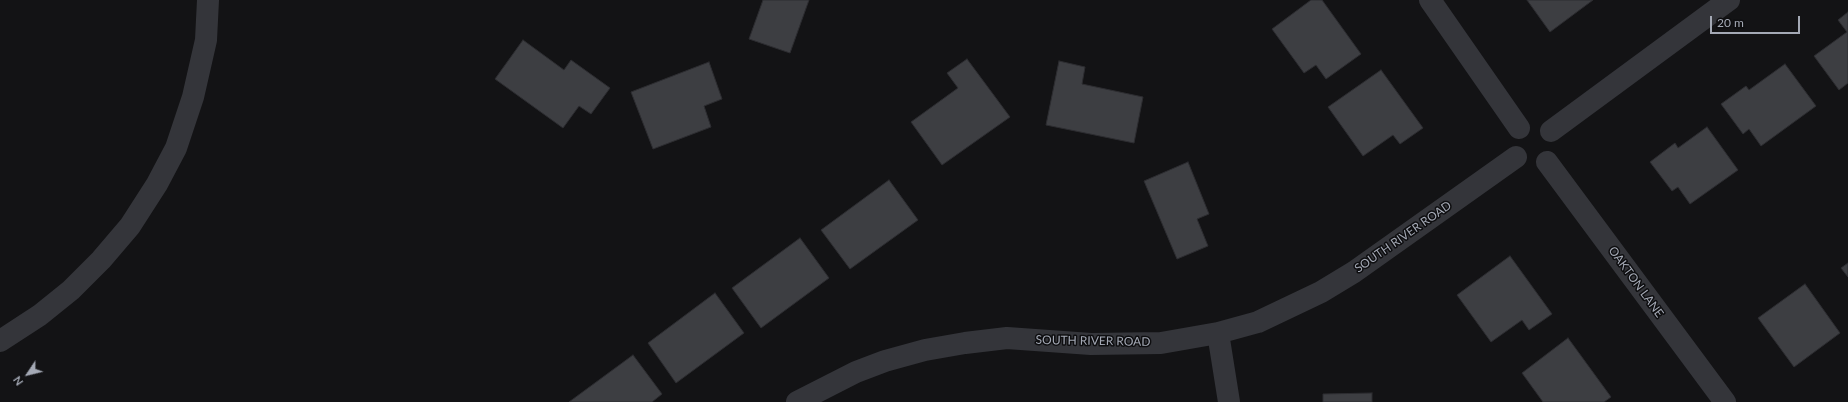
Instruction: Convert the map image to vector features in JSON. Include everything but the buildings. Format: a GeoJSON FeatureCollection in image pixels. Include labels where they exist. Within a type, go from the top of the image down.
{"type":"FeatureCollection","features":[{"type":"Feature","properties":{"kind":"street"},"geometry":{"type":"LineString","coordinates":[[0,341],[40,315],[71,290],[130,226],[157,184],[176,148],[193,97],[206,40],[208,0]]}},
{"type":"Feature","properties":{"kind":"street"},"geometry":{"type":"LineString","coordinates":[[1430,0],[1519,128]]}},
{"type":"Feature","properties":{"kind":"street"},"geometry":{"type":"LineString","coordinates":[[1551,131],[1729,0]]}},
{"type":"Feature","properties":{"kind":"street"},"geometry":{"type":"LineString","coordinates":[[1540,123],[1551,131],[1555,137],[1555,151],[1547,162],[1534,166],[1521,162],[1516,157],[1512,145],[1515,133],[1519,128],[1526,124],[1540,123]]}},
{"type":"Feature","properties":{"kind":"street","name":"SOUTH RIVER ROAD"},"geometry":{"type":"LineString","coordinates":[[797,402],[856,372],[885,361],[925,350],[965,343],[1007,338],[1091,344],[1161,343],[1218,333],[1258,322],[1321,292],[1354,272],[1516,157]]}},
{"type":"Feature","properties":{"kind":"street","name":"OAKTON LANE"},"geometry":{"type":"LineString","coordinates":[[1547,162],[1725,402]]}},
{"type":"Feature","properties":{"kind":"street"},"geometry":{"type":"LineString","coordinates":[[1218,333],[1229,402]]}}]}
